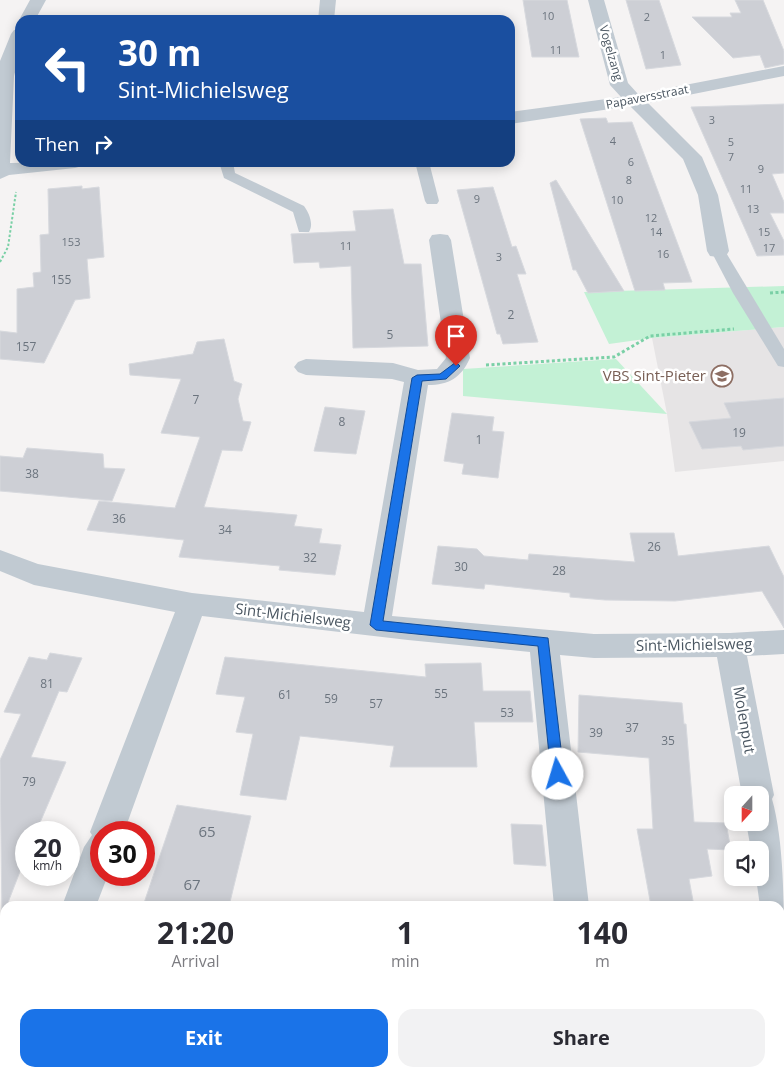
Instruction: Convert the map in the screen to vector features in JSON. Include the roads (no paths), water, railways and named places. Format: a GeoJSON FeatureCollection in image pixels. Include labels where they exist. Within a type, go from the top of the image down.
{"type":"FeatureCollection","features":[{"type":"Feature","properties":{"kind":"street"},"geometry":{"type":"LineString","coordinates":[[30,15],[38,0]]}},
{"type":"Feature","properties":{"kind":"street"},"geometry":{"type":"LineString","coordinates":[[326,15],[328,0]]}},
{"type":"Feature","properties":{"kind":"street","name":"Vogelzang"},"geometry":{"type":"LineString","coordinates":[[596,0],[619,84],[692,157],[708,195],[718,251]]}},
{"type":"Feature","properties":{"kind":"street"},"geometry":{"type":"LineString","coordinates":[[15,45],[4,76],[7,170],[32,167]]}},
{"type":"Feature","properties":{"kind":"street","name":"Papaversstraat"},"geometry":{"type":"LineString","coordinates":[[515,117],[558,113],[635,100],[784,71]]}},
{"type":"Feature","properties":{"kind":"street"},"geometry":{"type":"LineString","coordinates":[[306,367],[393,372],[417,378],[443,377],[456,366],[458,358],[457,346],[440,240]]}},
{"type":"Feature","properties":{"kind":"street"},"geometry":{"type":"LineString","coordinates":[[376,625],[417,378]]}},
{"type":"Feature","properties":{"kind":"street","name":"Sint-Michielsweg"},"geometry":{"type":"LineString","coordinates":[[0,560],[34,574],[192,604],[376,625],[594,646],[730,645],[784,642]]}},
{"type":"Feature","properties":{"kind":"street"},"geometry":{"type":"LineString","coordinates":[[110,821],[192,604]]}},
{"type":"Feature","properties":{"kind":"street"},"geometry":{"type":"LineString","coordinates":[[544,641],[570,901]]}},
{"type":"Feature","properties":{"kind":"street","name":"Molenput"},"geometry":{"type":"LineString","coordinates":[[730,645],[756,786]]}},
{"type":"Feature","properties":{"kind":"street"},"geometry":{"type":"LineString","coordinates":[[764,831],[778,901]]}},
{"type":"Feature","properties":{"kind":"street"},"geometry":{"type":"LineString","coordinates":[[81,901],[90,876]]}},
{"type":"Feature","properties":{"kind":"lane"},"geometry":{"type":"LineString","coordinates":[[227,167],[229,175],[299,209],[303,217],[304,229]]}},
{"type":"Feature","properties":{"kind":"lane"},"geometry":{"type":"LineString","coordinates":[[423,167],[432,201]]}},
{"type":"Feature","properties":{"kind":"lane"},"geometry":{"type":"LineString","coordinates":[[718,251],[784,362]]}},
{"type":"Feature","properties":{"kind":"place","name":"VBS Sint-Pieter"},"geometry":{"type":"Point","coordinates":[722,376]}}]}
